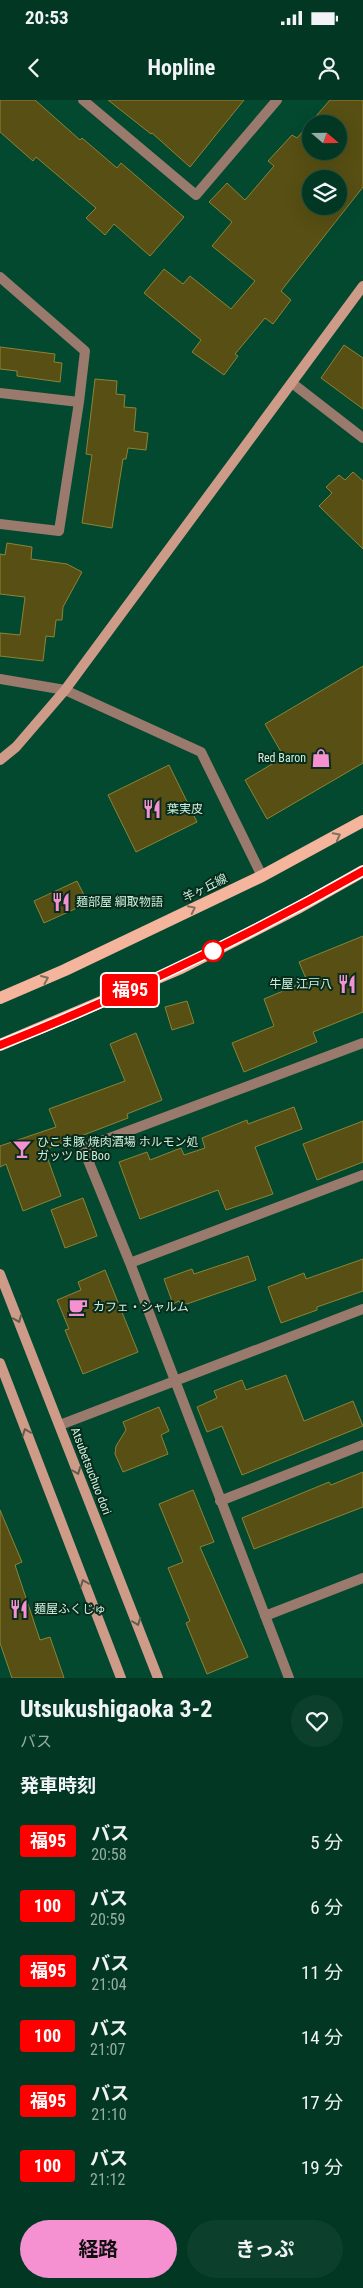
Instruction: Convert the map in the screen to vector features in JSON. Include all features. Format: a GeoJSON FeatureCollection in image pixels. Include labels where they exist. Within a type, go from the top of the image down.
{"type":"FeatureCollection","features":[{"type":"Feature","properties":{"kind":"main road","name":"羊ヶ丘線"},"geometry":{"type":"LineString","coordinates":[[0,998],[65,970],[262,876],[363,821]]}},
{"type":"Feature","properties":{"kind":"main road"},"geometry":{"type":"LineString","coordinates":[[0,1045],[181,968],[296,909],[363,871]]}},
{"type":"Feature","properties":{"kind":"street"},"geometry":{"type":"LineString","coordinates":[[83,100],[196,195],[277,100]]}},
{"type":"Feature","properties":{"kind":"street"},"geometry":{"type":"LineString","coordinates":[[0,277],[85,351],[60,531],[0,524]]}},
{"type":"Feature","properties":{"kind":"street"},"geometry":{"type":"LineString","coordinates":[[0,760],[16,747],[65,690],[363,286]]}},
{"type":"Feature","properties":{"kind":"street"},"geometry":{"type":"LineString","coordinates":[[292,384],[363,438]]}},
{"type":"Feature","properties":{"kind":"street"},"geometry":{"type":"LineString","coordinates":[[0,392],[79,402]]}},
{"type":"Feature","properties":{"kind":"street"},"geometry":{"type":"LineString","coordinates":[[0,678],[65,690],[201,752],[262,876]]}},
{"type":"Feature","properties":{"kind":"street"},"geometry":{"type":"LineString","coordinates":[[289,1678],[130,1263],[83,1148],[363,1043]]}},
{"type":"Feature","properties":{"kind":"street"},"geometry":{"type":"LineString","coordinates":[[130,1263],[363,1175]]}},
{"type":"Feature","properties":{"kind":"street","name":"Atsubetsuchuo dori"},"geometry":{"type":"LineString","coordinates":[[0,1274],[158,1678]]}},
{"type":"Feature","properties":{"kind":"street"},"geometry":{"type":"LineString","coordinates":[[60,1425],[363,1309]]}},
{"type":"Feature","properties":{"kind":"street"},"geometry":{"type":"LineString","coordinates":[[0,1363],[121,1678]]}},
{"type":"Feature","properties":{"kind":"street"},"geometry":{"type":"LineString","coordinates":[[220,1501],[363,1445]]}},
{"type":"Feature","properties":{"kind":"street"},"geometry":{"type":"LineString","coordinates":[[265,1616],[363,1578]]}},
{"type":"Feature","properties":{"kind":"building"},"geometry":{"type":"Polygon","coordinates":[[[0,100],[35,100],[80,140],[82,138],[117,168],[121,163],[184,217],[150,256],[114,224],[105,235],[86,218],[96,208],[36,157],[33,161],[0,132],[0,100]]]}},
{"type":"Feature","properties":{"kind":"building"},"geometry":{"type":"Polygon","coordinates":[[[108,100],[244,100],[190,167],[152,133],[108,100]]]}},
{"type":"Feature","properties":{"kind":"building"},"geometry":{"type":"Polygon","coordinates":[[[330,100],[363,100],[363,187],[347,207],[347,170],[302,170],[302,215],[341,215],[281,291],[291,300],[273,324],[265,318],[235,354],[238,356],[224,375],[192,352],[201,340],[144,293],[164,269],[183,284],[190,276],[231,309],[255,281],[212,246],[232,222],[209,202],[227,183],[245,200],[274,166],[268,161],[292,135],[297,138],[302,132],[302,160],[348,160],[348,115],[317,115],[330,100]]]}},
{"type":"Feature","properties":{"kind":"building"},"geometry":{"type":"Polygon","coordinates":[[[344,345],[363,358],[363,409],[321,378],[344,345]]]}},
{"type":"Feature","properties":{"kind":"building"},"geometry":{"type":"Polygon","coordinates":[[[0,347],[55,354],[54,362],[62,363],[60,382],[17,376],[17,371],[0,369],[0,347]]]}},
{"type":"Feature","properties":{"kind":"building"},"geometry":{"type":"Polygon","coordinates":[[[95,379],[117,381],[116,394],[125,395],[124,407],[136,408],[134,431],[148,433],[146,450],[128,448],[126,459],[123,459],[112,528],[82,523],[92,455],[86,454],[95,379]]]}},
{"type":"Feature","properties":{"kind":"building"},"geometry":{"type":"Polygon","coordinates":[[[353,472],[363,481],[363,549],[319,506],[332,493],[326,487],[339,475],[345,480],[353,472]]]}},
{"type":"Feature","properties":{"kind":"building"},"geometry":{"type":"Polygon","coordinates":[[[7,543],[32,547],[31,559],[67,564],[82,572],[63,607],[62,620],[56,620],[54,637],[46,636],[43,661],[0,656],[0,633],[20,635],[25,597],[0,594],[0,554],[5,555],[7,543]]]}},
{"type":"Feature","properties":{"kind":"building","name":"Red Baron"},"geometry":{"type":"Polygon","coordinates":[[[363,666],[363,763],[267,819],[245,780],[284,757],[265,724],[363,666]]]}},
{"type":"Feature","properties":{"kind":"building","name":"葉実皮"},"geometry":{"type":"Polygon","coordinates":[[[169,765],[197,822],[136,852],[108,795],[169,765]]]}},
{"type":"Feature","properties":{"kind":"building","name":"麺部屋 綱取物語"},"geometry":{"type":"Polygon","coordinates":[[[77,881],[88,903],[44,923],[34,901],[77,881]]]}},
{"type":"Feature","properties":{"kind":"building"},"geometry":{"type":"Polygon","coordinates":[[[363,936],[363,1012],[313,1032],[317,1042],[244,1072],[232,1043],[274,1026],[264,999],[307,981],[299,962],[363,936]]]}},
{"type":"Feature","properties":{"kind":"building"},"geometry":{"type":"Polygon","coordinates":[[[187,1001],[194,1023],[172,1030],[165,1007],[187,1001]]]}},
{"type":"Feature","properties":{"kind":"building"},"geometry":{"type":"Polygon","coordinates":[[[136,1033],[162,1100],[127,1114],[128,1118],[47,1149],[45,1151],[61,1196],[23,1211],[6,1164],[0,1167],[0,1146],[56,1127],[49,1109],[125,1081],[110,1044],[136,1033]]]}},
{"type":"Feature","properties":{"kind":"building"},"geometry":{"type":"Polygon","coordinates":[[[294,1107],[302,1129],[255,1147],[273,1194],[226,1210],[218,1190],[140,1219],[119,1162],[147,1152],[150,1160],[181,1148],[184,1155],[205,1148],[202,1138],[247,1120],[248,1124],[294,1107]]]}},
{"type":"Feature","properties":{"kind":"building"},"geometry":{"type":"Polygon","coordinates":[[[363,1121],[363,1162],[317,1180],[303,1144],[363,1121]]]}},
{"type":"Feature","properties":{"kind":"building"},"geometry":{"type":"Polygon","coordinates":[[[83,1198],[97,1236],[65,1248],[51,1210],[83,1198]]]}},
{"type":"Feature","properties":{"kind":"building"},"geometry":{"type":"Polygon","coordinates":[[[248,1256],[256,1280],[181,1306],[179,1301],[173,1304],[164,1279],[192,1269],[194,1274],[248,1256]]]}},
{"type":"Feature","properties":{"kind":"building"},"geometry":{"type":"Polygon","coordinates":[[[363,1259],[363,1291],[317,1307],[317,1310],[281,1323],[268,1287],[304,1273],[306,1279],[363,1259]]]}},
{"type":"Feature","properties":{"kind":"building"},"geometry":{"type":"Polygon","coordinates":[[[105,1270],[138,1352],[83,1374],[65,1330],[69,1329],[57,1300],[81,1290],[78,1282],[105,1270]]]}},
{"type":"Feature","properties":{"kind":"building"},"geometry":{"type":"Polygon","coordinates":[[[286,1375],[304,1421],[353,1401],[363,1426],[242,1475],[222,1426],[207,1432],[197,1407],[217,1398],[214,1391],[242,1380],[246,1390],[286,1375]]]}},
{"type":"Feature","properties":{"kind":"building"},"geometry":{"type":"Polygon","coordinates":[[[159,1407],[169,1431],[161,1435],[168,1454],[123,1472],[115,1454],[116,1446],[126,1430],[123,1422],[159,1407]]]}},
{"type":"Feature","properties":{"kind":"building"},"geometry":{"type":"Polygon","coordinates":[[[363,1472],[363,1507],[254,1549],[242,1518],[329,1482],[331,1485],[363,1472]]]}},
{"type":"Feature","properties":{"kind":"building"},"geometry":{"type":"Polygon","coordinates":[[[193,1490],[214,1542],[200,1547],[248,1657],[207,1674],[186,1623],[190,1621],[168,1568],[183,1562],[159,1504],[193,1490]]]}},
{"type":"Feature","properties":{"kind":"building"},"geometry":{"type":"Polygon","coordinates":[[[0,1510],[22,1562],[15,1565],[40,1640],[50,1637],[64,1678],[12,1678],[0,1643],[0,1510]]]}},
{"type":"Feature","properties":{"kind":"bus line","name":"福95"},"geometry":{"type":"LineString","coordinates":[[0,1045],[181,968],[296,909],[363,871]]}},
{"type":"Feature","properties":{"kind":"place","name":"Red Baron"},"geometry":{"type":"Point","coordinates":[321,758]}},
{"type":"Feature","properties":{"kind":"place","name":"葉実皮"},"geometry":{"type":"Point","coordinates":[152,809]}},
{"type":"Feature","properties":{"kind":"place","name":"麺部屋 綱取物語"},"geometry":{"type":"Point","coordinates":[61,902]}},
{"type":"Feature","properties":{"kind":"place","name":"牛屋 江戸八"},"geometry":{"type":"Point","coordinates":[347,984]}},
{"type":"Feature","properties":{"kind":"place","name":"ひこま豚 焼肉酒場 ホルモン処 ガッツ DE Boo"},"geometry":{"type":"Point","coordinates":[22,1149]}},
{"type":"Feature","properties":{"kind":"place","name":"カフェ・シャルム"},"geometry":{"type":"Point","coordinates":[78,1307]}},
{"type":"Feature","properties":{"kind":"place","name":"麺屋ふくじゅ"},"geometry":{"type":"Point","coordinates":[19,1609]}}]}
